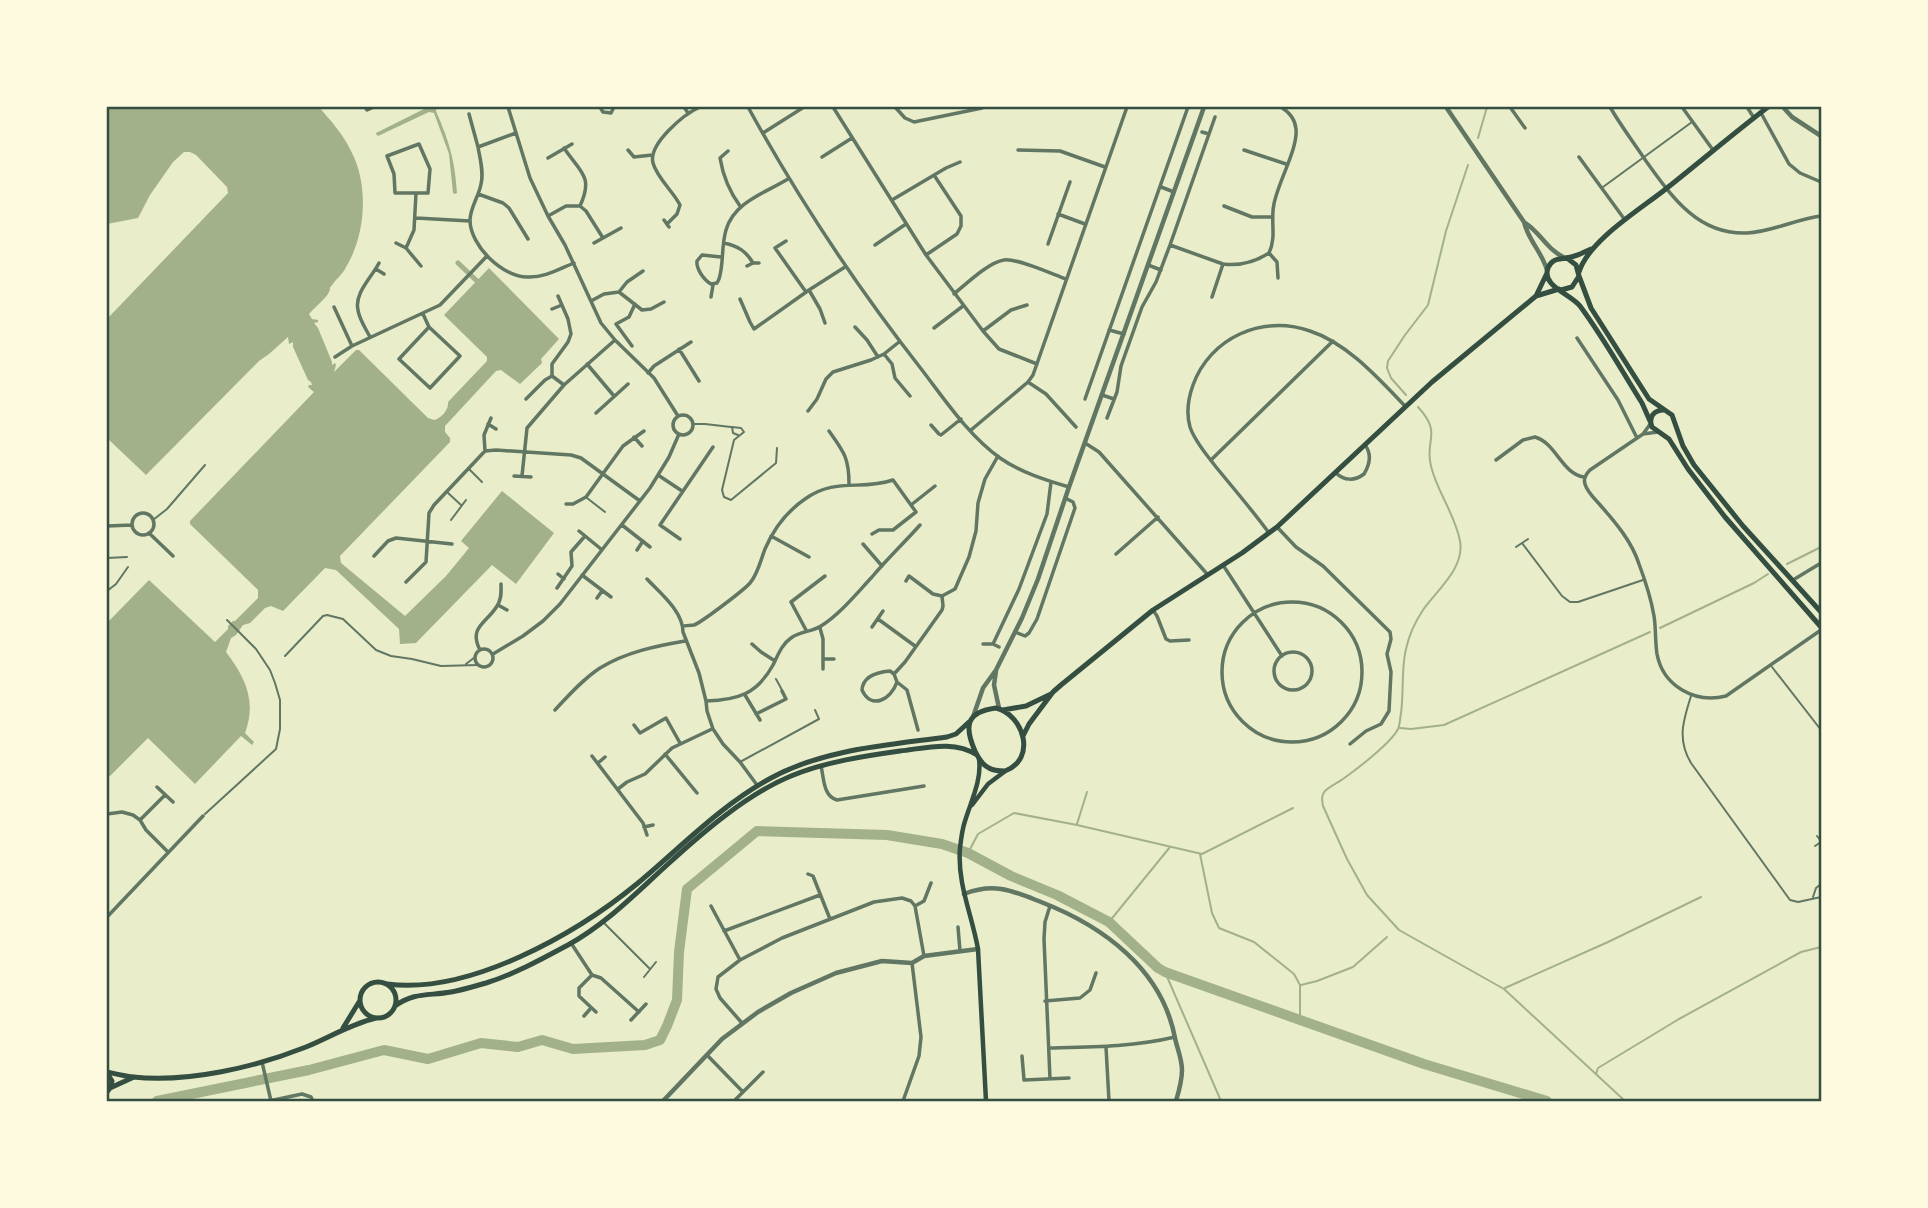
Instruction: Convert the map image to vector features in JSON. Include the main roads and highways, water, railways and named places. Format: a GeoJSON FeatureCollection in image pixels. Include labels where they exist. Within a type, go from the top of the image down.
{"type":"FeatureCollection","features":[{"type":"Feature","properties":{"kind":"main road"},"geometry":{"type":"LineString","coordinates":[[1536,296],[1572,287],[1581,265],[1592,249],[1768,107]]}},
{"type":"Feature","properties":{"kind":"main road"},"geometry":{"type":"LineString","coordinates":[[1023,736],[1054,692],[1153,610],[1273,530],[1405,406],[1536,296],[1552,262],[1592,249]]}},
{"type":"Feature","properties":{"kind":"main road"},"geometry":{"type":"LineString","coordinates":[[1566,258],[1576,265],[1591,308],[1649,399],[1672,415],[1683,446],[1695,465],[1743,526],[1821,612]]}},
{"type":"Feature","properties":{"kind":"main road"},"geometry":{"type":"LineString","coordinates":[[1547,272],[1550,284],[1578,303],[1586,314],[1651,422],[1669,439],[1725,517],[1821,628]]}},
{"type":"Feature","properties":{"kind":"main road"},"geometry":{"type":"LineString","coordinates":[[1651,422],[1654,412],[1664,410]]}},
{"type":"Feature","properties":{"kind":"main road"},"geometry":{"type":"LineString","coordinates":[[1660,432],[1669,430],[1673,424]]}},
{"type":"Feature","properties":{"kind":"main road"},"geometry":{"type":"LineString","coordinates":[[341,1030],[359,1002],[361,993],[376,982],[407,986],[471,975],[518,957],[566,933],[612,902],[690,836],[757,786],[791,769],[868,748],[947,737],[956,734],[971,719],[989,709],[1026,706],[1054,692]]}},
{"type":"Feature","properties":{"kind":"main road"},"geometry":{"type":"LineString","coordinates":[[969,809],[988,784],[1017,764],[1024,749],[1023,736],[1015,720],[1001,709]]}},
{"type":"Feature","properties":{"kind":"main road"},"geometry":{"type":"LineString","coordinates":[[971,719],[969,734],[978,756],[980,773],[964,824],[960,847],[960,877],[978,949],[986,1101]]}},
{"type":"Feature","properties":{"kind":"main road"},"geometry":{"type":"LineString","coordinates":[[107,1072],[134,1077],[180,1077],[262,1062],[306,1047],[359,1022],[389,1015],[395,1006],[406,998],[451,992],[520,970],[571,943],[603,922],[624,906],[687,846],[755,795],[792,775],[821,766],[894,752],[946,746],[964,748],[978,756],[989,768],[1005,771]]}},
{"type":"Feature","properties":{"kind":"main road"},"geometry":{"type":"LineString","coordinates":[[387,984],[395,995],[395,1006]]}},
{"type":"Feature","properties":{"kind":"main road"},"geometry":{"type":"LineString","coordinates":[[359,1002],[365,1013],[376,1018]]}},
{"type":"Feature","properties":{"kind":"main road"},"geometry":{"type":"LineString","coordinates":[[107,1072],[112,1082],[109,1091]]}},
{"type":"Feature","properties":{"kind":"main road"},"geometry":{"type":"LineString","coordinates":[[109,1091],[134,1077]]}},
{"type":"Feature","properties":{"kind":"waterway"},"geometry":{"type":"LineString","coordinates":[[1478,138],[1487,107]]}},
{"type":"Feature","properties":{"kind":"waterway"},"geometry":{"type":"LineString","coordinates":[[1406,395],[1391,378],[1387,368],[1388,361],[1428,305],[1446,231],[1468,165]]}},
{"type":"Feature","properties":{"kind":"waterway"},"geometry":{"type":"LineString","coordinates":[[458,263],[477,281]]}},
{"type":"Feature","properties":{"kind":"waterway"},"geometry":{"type":"LineString","coordinates":[[1418,407],[1430,424],[1431,466],[1458,531],[1458,560],[1449,578],[1423,610],[1407,644],[1398,729],[1373,756],[1325,791],[1322,796],[1323,806],[1367,895],[1399,930],[1504,989],[1625,1101]]}},
{"type":"Feature","properties":{"kind":"waterway"},"geometry":{"type":"LineString","coordinates":[[1787,564],[1821,547]]}},
{"type":"Feature","properties":{"kind":"waterway"},"geometry":{"type":"LineString","coordinates":[[1660,628],[1768,574]]}},
{"type":"Feature","properties":{"kind":"waterway"},"geometry":{"type":"LineString","coordinates":[[1400,728],[1444,725],[1650,632]]}},
{"type":"Feature","properties":{"kind":"waterway"},"geometry":{"type":"LineString","coordinates":[[1077,824],[1087,792]]}},
{"type":"Feature","properties":{"kind":"waterway"},"geometry":{"type":"LineString","coordinates":[[968,853],[978,834],[1014,813],[1202,854],[1293,808]]}},
{"type":"Feature","properties":{"kind":"waterway"},"geometry":{"type":"LineString","coordinates":[[157,1101],[309,1070],[384,1050],[428,1059],[481,1043],[518,1047],[542,1040],[573,1049],[645,1045],[660,1040],[677,1000],[679,952],[687,889],[757,831],[887,835],[942,844],[968,853],[1109,922],[1165,972],[1424,1064],[1547,1101]]}},
{"type":"Feature","properties":{"kind":"waterway"},"geometry":{"type":"LineString","coordinates":[[1109,922],[1170,847]]}},
{"type":"Feature","properties":{"kind":"waterway"},"geometry":{"type":"LineString","coordinates":[[1200,854],[1212,913],[1219,928],[1254,942],[1294,974],[1300,985],[1300,1020]]}},
{"type":"Feature","properties":{"kind":"waterway"},"geometry":{"type":"LineString","coordinates":[[1505,988],[1701,897]]}},
{"type":"Feature","properties":{"kind":"waterway"},"geometry":{"type":"LineString","coordinates":[[1301,985],[1353,967],[1387,937]]}},
{"type":"Feature","properties":{"kind":"waterway"},"geometry":{"type":"LineString","coordinates":[[1596,1074],[1598,1068],[1679,1019],[1801,952],[1821,947]]}},
{"type":"Feature","properties":{"kind":"waterway"},"geometry":{"type":"LineString","coordinates":[[1165,972],[1221,1101]]}}]}
